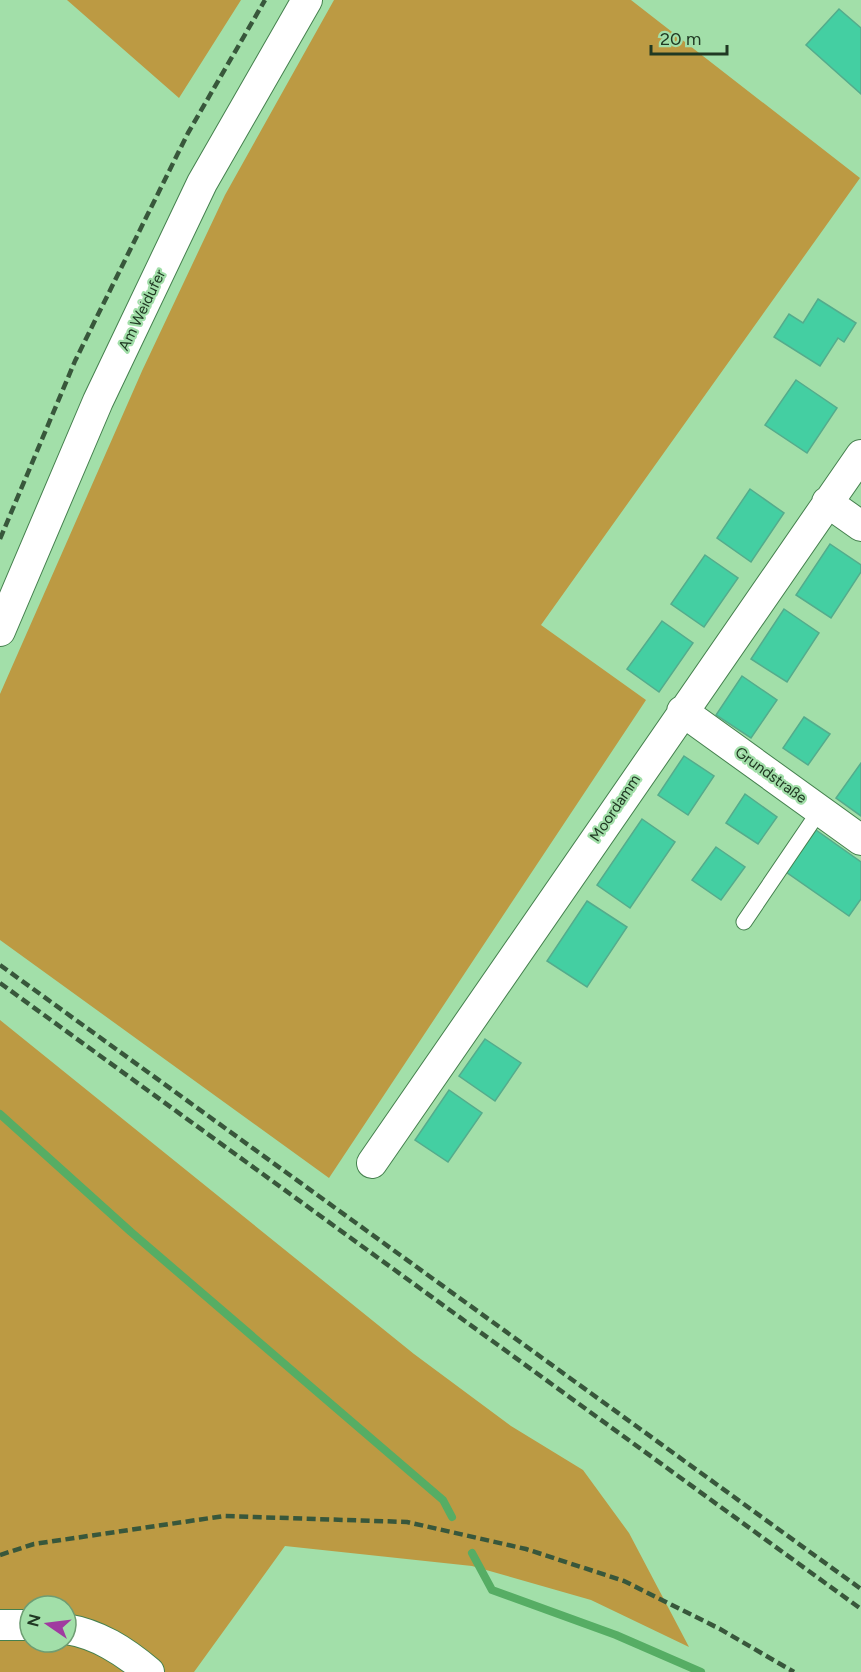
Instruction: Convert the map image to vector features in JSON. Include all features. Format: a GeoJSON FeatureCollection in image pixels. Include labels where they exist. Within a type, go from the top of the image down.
{"type":"FeatureCollection","features":[{"type":"Feature","properties":{"kind":"street","name":"Am Weidufer"},"geometry":{"type":"LineString","coordinates":[[0,631],[98,401],[202,183],[307,0]]}},
{"type":"Feature","properties":{"kind":"street","name":"Moordamm"},"geometry":{"type":"LineString","coordinates":[[372,1163],[861,455]]}},
{"type":"Feature","properties":{"kind":"street"},"geometry":{"type":"LineString","coordinates":[[827,502],[861,526]]}},
{"type":"Feature","properties":{"kind":"street","name":"Grundstraße"},"geometry":{"type":"LineString","coordinates":[[682,711],[861,840]]}},
{"type":"Feature","properties":{"kind":"street"},"geometry":{"type":"LineString","coordinates":[[0,1625],[18,1625]]}},
{"type":"Feature","properties":{"kind":"street"},"geometry":{"type":"LineString","coordinates":[[78,1631],[87,1632],[130,1656],[149,1672]]}},
{"type":"Feature","properties":{"kind":"lane"},"geometry":{"type":"LineString","coordinates":[[744,922],[820,810]]}},
{"type":"Feature","properties":{"kind":"shaded area"},"geometry":{"type":"Polygon","coordinates":[[[67,0],[241,0],[179,98],[67,0]]]}},
{"type":"Feature","properties":{"kind":"shaded area"},"geometry":{"type":"Polygon","coordinates":[[[334,0],[631,0],[860,178],[541,625],[646,700],[329,1178],[0,940],[0,694],[142,371],[225,195],[334,0]]]}},
{"type":"Feature","properties":{"kind":"shaded area"},"geometry":{"type":"Polygon","coordinates":[[[0,1020],[414,1354],[511,1426],[583,1470],[629,1533],[689,1647],[591,1600],[472,1566],[285,1546],[194,1672],[0,1672],[0,1020]]]}},
{"type":"Feature","properties":{"kind":"building"},"geometry":{"type":"Polygon","coordinates":[[[839,9],[861,28],[861,94],[806,45],[839,9]]]}},
{"type":"Feature","properties":{"kind":"building"},"geometry":{"type":"Polygon","coordinates":[[[818,299],[856,323],[844,342],[838,338],[820,366],[774,337],[789,314],[803,323],[818,299]]]}},
{"type":"Feature","properties":{"kind":"building"},"geometry":{"type":"Polygon","coordinates":[[[796,380],[837,408],[807,453],[765,425],[796,380]]]}},
{"type":"Feature","properties":{"kind":"building"},"geometry":{"type":"Polygon","coordinates":[[[750,489],[784,513],[751,562],[717,538],[750,489]]]}},
{"type":"Feature","properties":{"kind":"building"},"geometry":{"type":"Polygon","coordinates":[[[830,544],[861,565],[861,572],[831,618],[796,595],[830,544]]]}},
{"type":"Feature","properties":{"kind":"building"},"geometry":{"type":"Polygon","coordinates":[[[705,555],[738,578],[704,627],[671,604],[705,555]]]}},
{"type":"Feature","properties":{"kind":"building"},"geometry":{"type":"Polygon","coordinates":[[[784,609],[819,633],[787,682],[751,659],[784,609]]]}},
{"type":"Feature","properties":{"kind":"building"},"geometry":{"type":"Polygon","coordinates":[[[662,621],[693,643],[659,692],[627,669],[662,621]]]}},
{"type":"Feature","properties":{"kind":"building"},"geometry":{"type":"Polygon","coordinates":[[[742,676],[777,700],[751,738],[716,715],[742,676]]]}},
{"type":"Feature","properties":{"kind":"building"},"geometry":{"type":"Polygon","coordinates":[[[804,717],[830,734],[808,765],[783,748],[804,717]]]}},
{"type":"Feature","properties":{"kind":"building"},"geometry":{"type":"Polygon","coordinates":[[[684,756],[714,776],[688,815],[658,795],[684,756]]]}},
{"type":"Feature","properties":{"kind":"building"},"geometry":{"type":"Polygon","coordinates":[[[861,763],[861,816],[836,798],[861,763]]]}},
{"type":"Feature","properties":{"kind":"building"},"geometry":{"type":"Polygon","coordinates":[[[745,794],[777,817],[758,844],[726,823],[745,794]]]}},
{"type":"Feature","properties":{"kind":"building"},"geometry":{"type":"Polygon","coordinates":[[[642,819],[675,842],[630,908],[597,885],[642,819]]]}},
{"type":"Feature","properties":{"kind":"building"},"geometry":{"type":"Polygon","coordinates":[[[816,830],[861,862],[861,899],[849,916],[786,872],[816,830]]]}},
{"type":"Feature","properties":{"kind":"building"},"geometry":{"type":"Polygon","coordinates":[[[716,847],[745,867],[721,900],[692,880],[716,847]]]}},
{"type":"Feature","properties":{"kind":"building"},"geometry":{"type":"Polygon","coordinates":[[[587,901],[627,927],[587,987],[547,961],[587,901]]]}},
{"type":"Feature","properties":{"kind":"building"},"geometry":{"type":"Polygon","coordinates":[[[485,1039],[521,1063],[495,1101],[459,1076],[485,1039]]]}},
{"type":"Feature","properties":{"kind":"building"},"geometry":{"type":"Polygon","coordinates":[[[449,1090],[482,1113],[448,1162],[415,1140],[449,1090]]]}},
{"type":"Feature","properties":{"kind":"waterway"},"geometry":{"type":"LineString","coordinates":[[0,1114],[131,1232],[443,1500],[452,1517]]}},
{"type":"Feature","properties":{"kind":"waterway"},"geometry":{"type":"LineString","coordinates":[[472,1553],[492,1590],[616,1635],[701,1672]]}},
{"type":"Feature","properties":{"kind":"railway"},"geometry":{"type":"LineString","coordinates":[[0,539],[75,361],[188,133],[265,0]]}},
{"type":"Feature","properties":{"kind":"railway"},"geometry":{"type":"LineString","coordinates":[[0,965],[861,1589]]}},
{"type":"Feature","properties":{"kind":"railway"},"geometry":{"type":"LineString","coordinates":[[0,983],[861,1609]]}},
{"type":"Feature","properties":{"kind":"railway"},"geometry":{"type":"LineString","coordinates":[[0,1555],[34,1544],[224,1516],[407,1522],[526,1549],[624,1581],[720,1629],[794,1672]]}}]}
